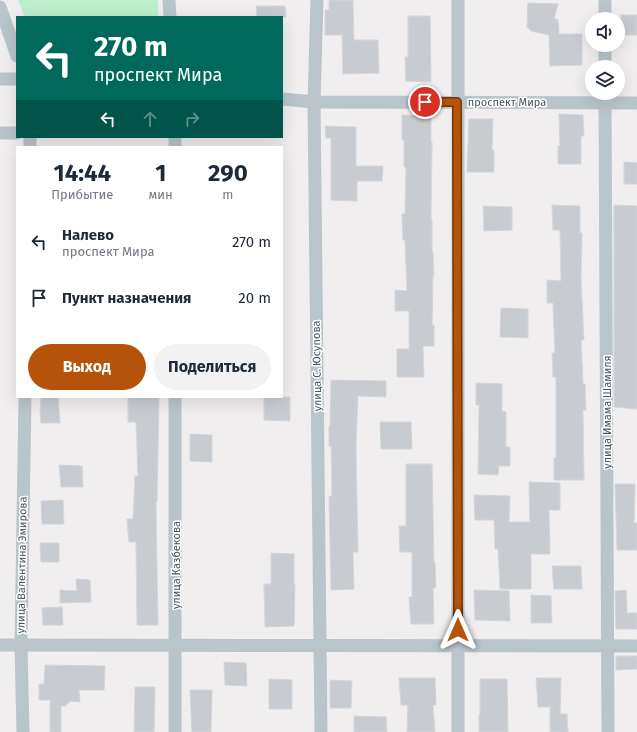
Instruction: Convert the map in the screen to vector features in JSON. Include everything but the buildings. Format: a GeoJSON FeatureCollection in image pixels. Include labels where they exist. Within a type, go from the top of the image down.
{"type":"FeatureCollection","features":[{"type":"Feature","properties":{"kind":"street"},"geometry":{"type":"LineString","coordinates":[[169,0],[170,16]]}},
{"type":"Feature","properties":{"kind":"street","name":"улица С. Юсупова"},"geometry":{"type":"LineString","coordinates":[[317,0],[314,102],[321,732]]}},
{"type":"Feature","properties":{"kind":"street"},"geometry":{"type":"LineString","coordinates":[[458,0],[458,732]]}},
{"type":"Feature","properties":{"kind":"street"},"geometry":{"type":"LineString","coordinates":[[605,0],[605,12]]}},
{"type":"Feature","properties":{"kind":"street"},"geometry":{"type":"LineString","coordinates":[[0,7],[16,53]]}},
{"type":"Feature","properties":{"kind":"street"},"geometry":{"type":"LineString","coordinates":[[0,79],[16,79]]}},
{"type":"Feature","properties":{"kind":"street","name":"проспект Мира"},"geometry":{"type":"LineString","coordinates":[[283,99],[314,102],[457,102],[585,99]]}},
{"type":"Feature","properties":{"kind":"street","name":"улица Имама Шамиля"},"geometry":{"type":"LineString","coordinates":[[605,100],[609,646],[608,732]]}},
{"type":"Feature","properties":{"kind":"street","name":"проспект Мира"},"geometry":{"type":"LineString","coordinates":[[618,100],[637,103]]}},
{"type":"Feature","properties":{"kind":"street"},"geometry":{"type":"LineString","coordinates":[[0,133],[16,133]]}},
{"type":"Feature","properties":{"kind":"street","name":"улица Валентина Эмирова"},"geometry":{"type":"LineString","coordinates":[[23,732],[21,645],[25,398]]}},
{"type":"Feature","properties":{"kind":"street","name":"улица Казбекова"},"geometry":{"type":"LineString","coordinates":[[175,398],[176,732]]}},
{"type":"Feature","properties":{"kind":"street"},"geometry":{"type":"LineString","coordinates":[[0,645],[637,646]]}},
{"type":"Feature","properties":{"kind":"green space"},"geometry":{"type":"Polygon","coordinates":[[[18,0],[158,0],[158,16],[25,16],[18,0]]]}},
{"type":"Feature","properties":{"kind":"route"},"geometry":{"type":"LineString","coordinates":[[425,102],[457,102],[458,630]]}}]}
